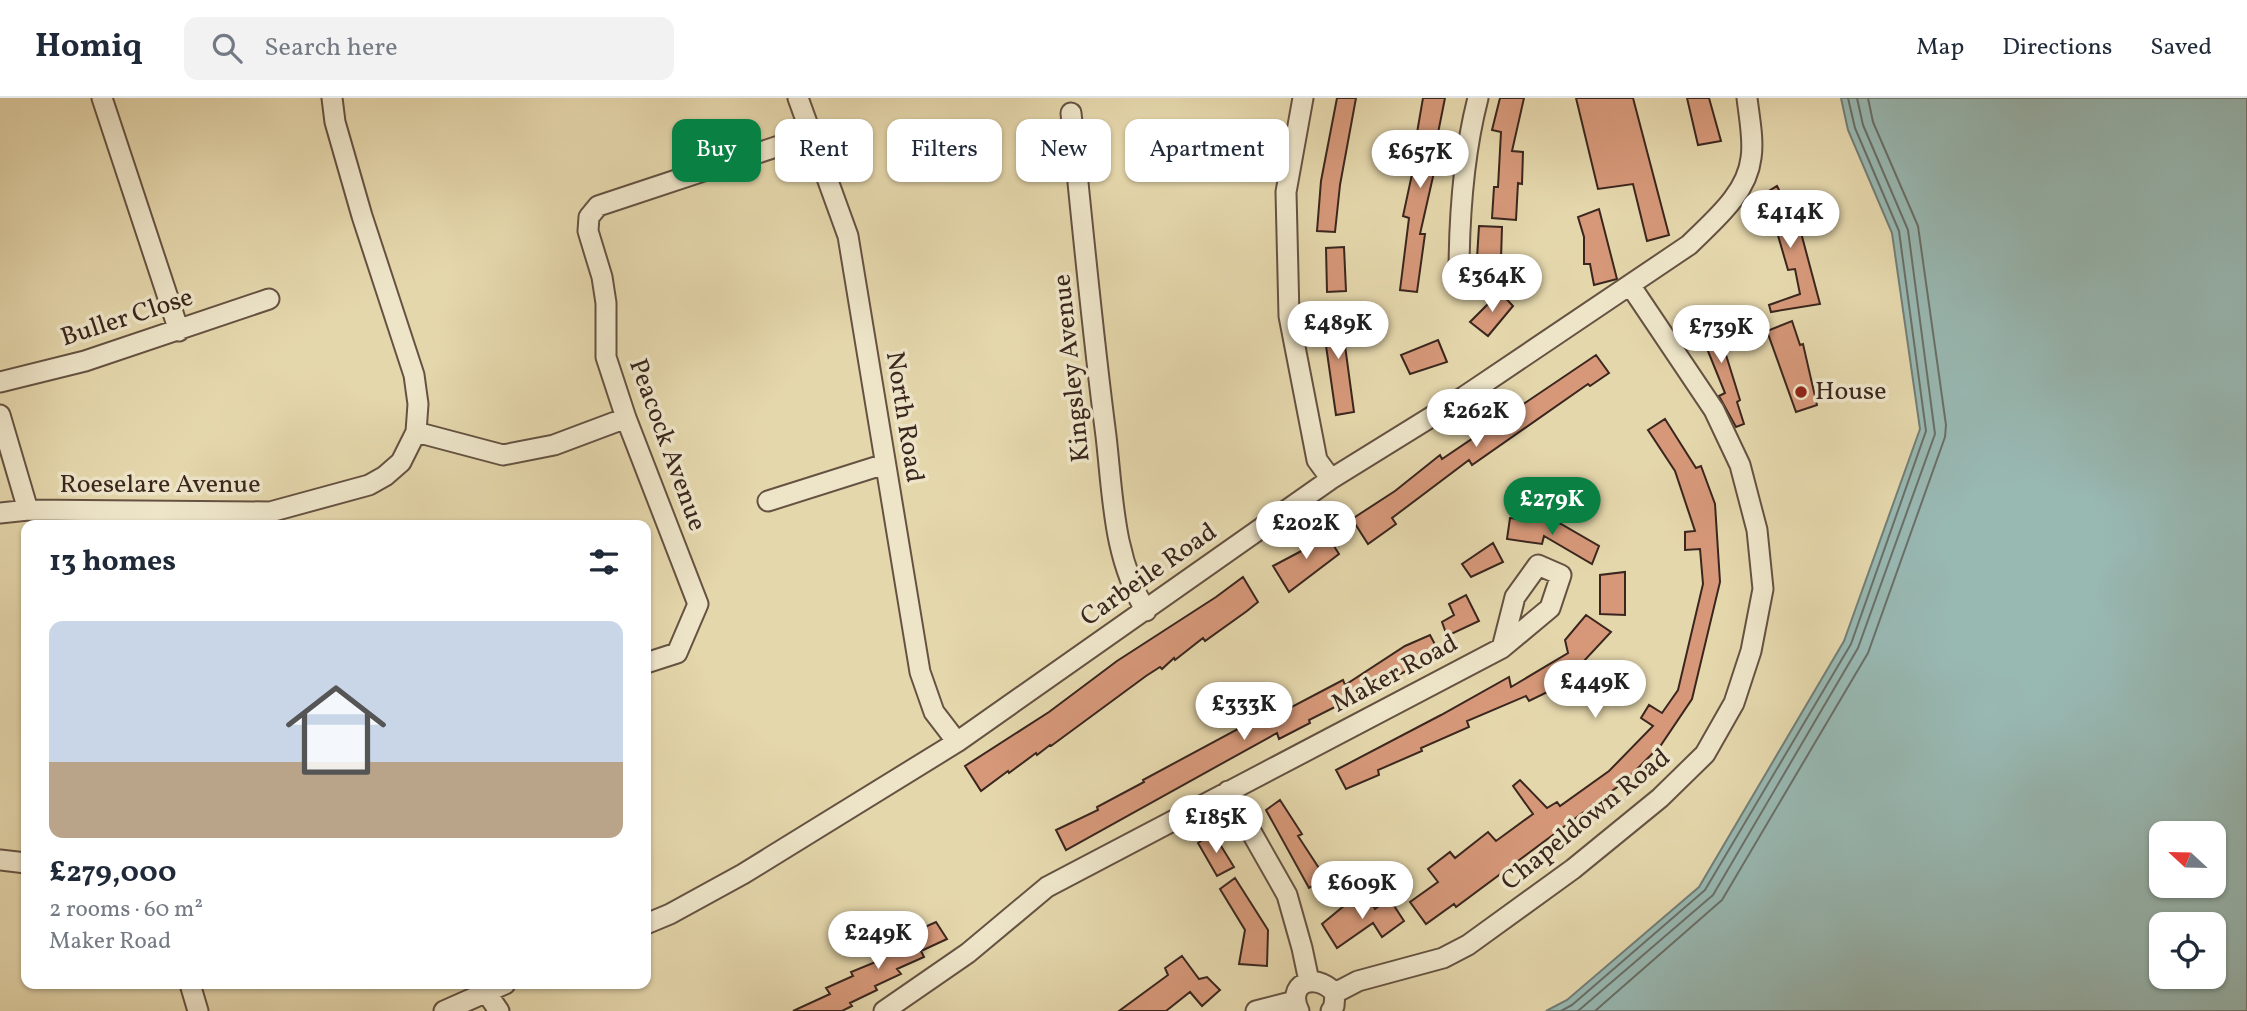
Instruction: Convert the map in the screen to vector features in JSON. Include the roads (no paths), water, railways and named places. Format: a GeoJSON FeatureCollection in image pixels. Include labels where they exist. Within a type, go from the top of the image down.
{"type":"FeatureCollection","features":[{"type":"Feature","properties":{"kind":"street"},"geometry":{"type":"LineString","coordinates":[[102,98],[179,331]]}},
{"type":"Feature","properties":{"kind":"street"},"geometry":{"type":"LineString","coordinates":[[331,98],[335,122],[362,216],[414,375],[418,404],[416,432],[503,455],[554,445],[626,418]]}},
{"type":"Feature","properties":{"kind":"street","name":"North Road"},"geometry":{"type":"LineString","coordinates":[[798,98],[806,119]]}},
{"type":"Feature","properties":{"kind":"street"},"geometry":{"type":"LineString","coordinates":[[1303,98],[1286,192],[1289,316],[1317,460],[1331,479]]}},
{"type":"Feature","properties":{"kind":"street"},"geometry":{"type":"LineString","coordinates":[[1458,277],[1459,233],[1468,137],[1478,98]]}},
{"type":"Feature","properties":{"kind":"street","name":"Carbeile Road"},"geometry":{"type":"LineString","coordinates":[[651,922],[743,874],[957,742],[1331,479],[1465,396],[1689,245],[1718,217],[1744,184],[1752,158],[1747,98]]}},
{"type":"Feature","properties":{"kind":"street","name":"Kingsley Avenue"},"geometry":{"type":"LineString","coordinates":[[1071,113],[1119,551],[1133,590],[1146,611]]}},
{"type":"Feature","properties":{"kind":"street","name":"Peacock Avenue"},"geometry":{"type":"LineString","coordinates":[[651,661],[677,653],[698,604],[626,418],[606,357],[606,303],[602,276],[588,231],[589,217],[598,206],[775,147]]}},
{"type":"Feature","properties":{"kind":"street","name":"North Road"},"geometry":{"type":"LineString","coordinates":[[829,182],[848,236],[920,673],[934,712],[957,742]]}},
{"type":"Feature","properties":{"kind":"street","name":"Chapeldown Road"},"geometry":{"type":"LineString","coordinates":[[1309,981],[1322,982],[1333,1002],[1358,981],[1443,958],[1460,950],[1573,869],[1660,799],[1705,754],[1734,702],[1751,651],[1763,589],[1757,530],[1740,465],[1714,410],[1630,285]]}},
{"type":"Feature","properties":{"kind":"street","name":"Buller Close"},"geometry":{"type":"LineString","coordinates":[[0,382],[85,361],[269,299]]}},
{"type":"Feature","properties":{"kind":"street"},"geometry":{"type":"LineString","coordinates":[[0,415],[28,510]]}},
{"type":"Feature","properties":{"kind":"street","name":"Roeselare Avenue"},"geometry":{"type":"LineString","coordinates":[[0,513],[28,510],[119,519],[270,513],[369,485],[386,476],[401,462],[416,432]]}},
{"type":"Feature","properties":{"kind":"street"},"geometry":{"type":"LineString","coordinates":[[768,501],[885,464]]}},
{"type":"Feature","properties":{"kind":"street","name":"Maker Road"},"geometry":{"type":"LineString","coordinates":[[884,1011],[968,953],[1047,887],[1502,648]]}},
{"type":"Feature","properties":{"kind":"street"},"geometry":{"type":"LineString","coordinates":[[1228,791],[1287,895],[1309,981],[1298,990],[1297,1006],[1256,1011]]}},
{"type":"Feature","properties":{"kind":"street"},"geometry":{"type":"LineString","coordinates":[[0,860],[21,862]]}},
{"type":"Feature","properties":{"kind":"street"},"geometry":{"type":"LineString","coordinates":[[191,989],[198,1011]]}},
{"type":"Feature","properties":{"kind":"street"},"geometry":{"type":"LineString","coordinates":[[443,1011],[493,989]]}},
{"type":"Feature","properties":{"kind":"street"},"geometry":{"type":"LineString","coordinates":[[486,992],[499,1011]]}},
{"type":"Feature","properties":{"kind":"water"},"geometry":{"type":"Polygon","coordinates":[[[1841,98],[2247,98],[2247,1011],[1546,1011],[1567,1000],[1699,887],[1844,641],[1920,429],[1892,233],[1848,130],[1841,98]]]}},
{"type":"Feature","properties":{"kind":"place","name":"House"},"geometry":{"type":"Point","coordinates":[1801,392]}}]}
